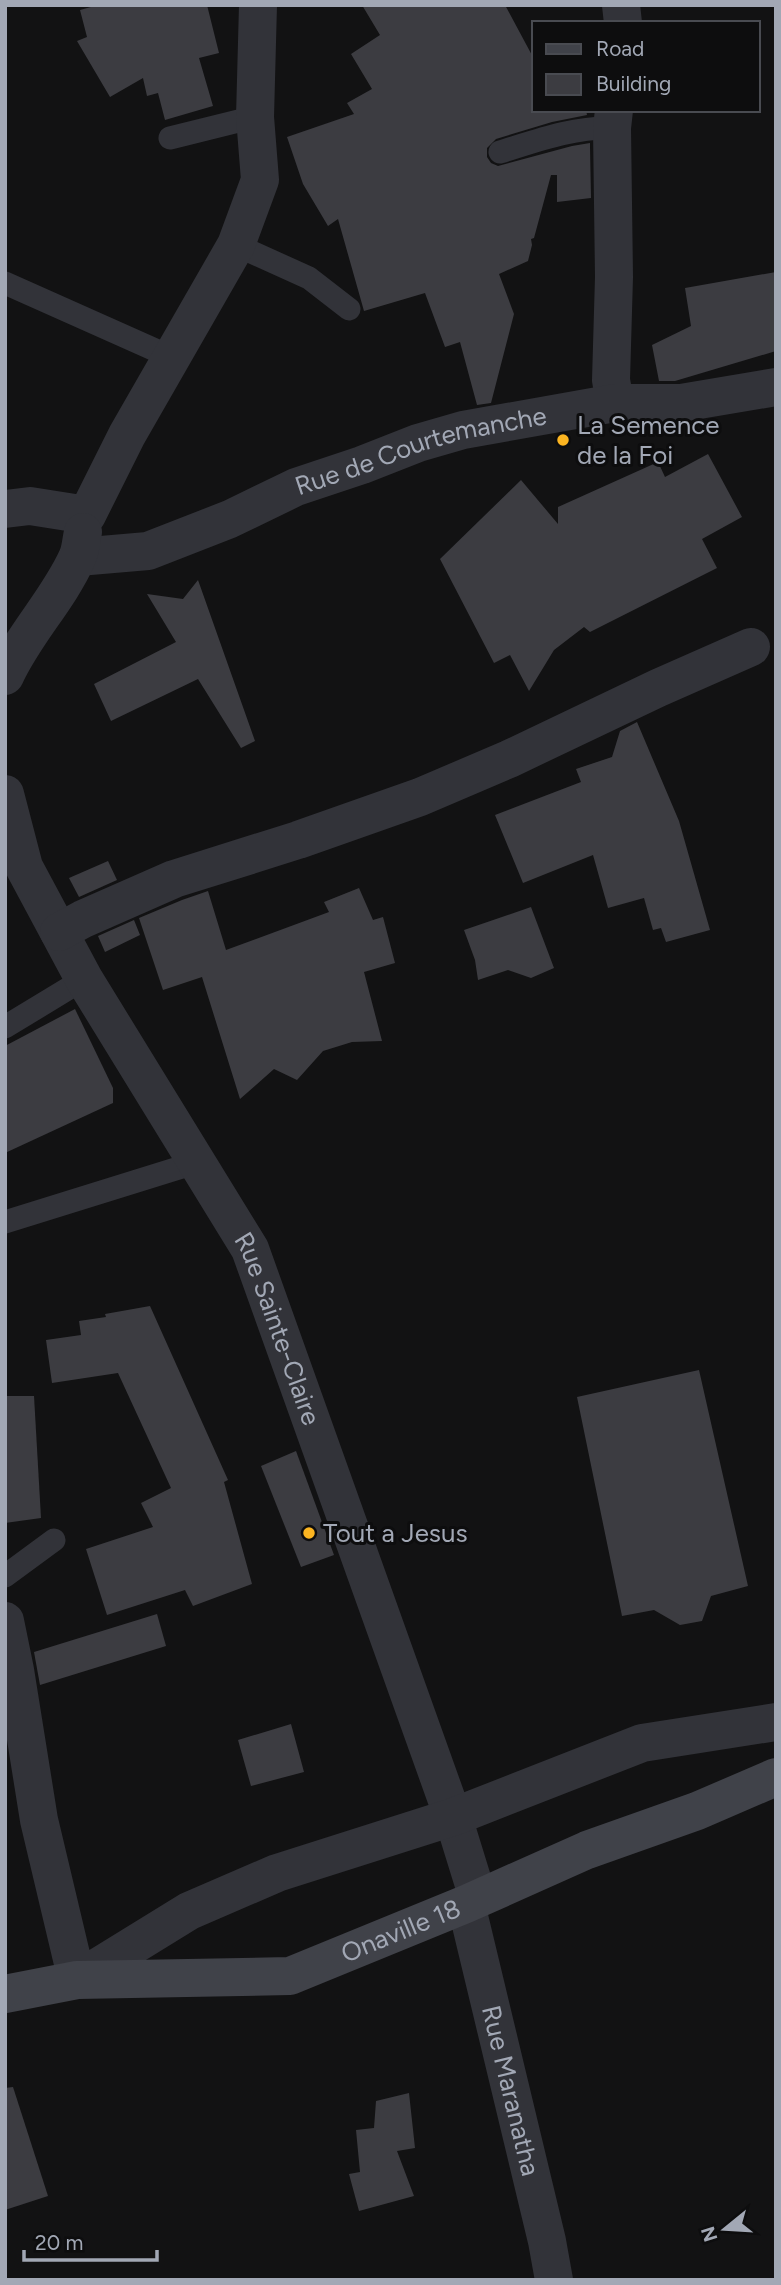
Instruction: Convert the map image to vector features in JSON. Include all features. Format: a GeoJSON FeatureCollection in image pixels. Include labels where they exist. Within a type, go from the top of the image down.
{"type":"FeatureCollection","features":[{"type":"Feature","properties":{"kind":"street"},"geometry":{"type":"LineString","coordinates":[[5,676],[78,557],[87,515],[127,435],[236,245],[260,180],[255,117],[258,5]]}},
{"type":"Feature","properties":{"kind":"street"},"geometry":{"type":"LineString","coordinates":[[613,119],[614,277],[611,380],[615,403]]}},
{"type":"Feature","properties":{"kind":"street","name":"Rue de Courtemanche"},"geometry":{"type":"LineString","coordinates":[[78,557],[148,551],[230,519],[296,487],[418,443],[463,430],[615,403],[681,403],[776,387]]}},
{"type":"Feature","properties":{"kind":"street"},"geometry":{"type":"LineString","coordinates":[[5,509],[30,506],[87,515]]}},
{"type":"Feature","properties":{"kind":"street"},"geometry":{"type":"LineString","coordinates":[[59,932],[174,879],[298,841],[419,797],[509,759],[751,647]]}},
{"type":"Feature","properties":{"kind":"street","name":"Rue Sainte-Claire"},"geometry":{"type":"LineString","coordinates":[[5,794],[24,867],[84,979],[250,1249],[453,1817],[472,1901]]}},
{"type":"Feature","properties":{"kind":"street"},"geometry":{"type":"LineString","coordinates":[[5,1621],[39,1821],[77,1980],[189,1911],[277,1873],[453,1817],[642,1743],[776,1722]]}},
{"type":"Feature","properties":{"kind":"street","name":"Onaville 18"},"geometry":{"type":"LineString","coordinates":[[5,1994],[77,1980],[290,1976],[587,1850],[697,1811],[776,1777]]}},
{"type":"Feature","properties":{"kind":"street","name":"Rue Maranatha"},"geometry":{"type":"LineString","coordinates":[[472,1901],[554,2280]]}},
{"type":"Feature","properties":{"kind":"lane"},"geometry":{"type":"LineString","coordinates":[[170,138],[255,117]]}},
{"type":"Feature","properties":{"kind":"lane"},"geometry":{"type":"LineString","coordinates":[[499,152],[593,128],[613,119]]}},
{"type":"Feature","properties":{"kind":"lane"},"geometry":{"type":"LineString","coordinates":[[236,245],[309,278],[349,309]]}},
{"type":"Feature","properties":{"kind":"lane"},"geometry":{"type":"LineString","coordinates":[[5,283],[172,357]]}},
{"type":"Feature","properties":{"kind":"lane"},"geometry":{"type":"LineString","coordinates":[[5,1027],[84,979]]}},
{"type":"Feature","properties":{"kind":"lane"},"geometry":{"type":"LineString","coordinates":[[5,1222],[198,1162]]}},
{"type":"Feature","properties":{"kind":"lane"},"geometry":{"type":"LineString","coordinates":[[5,1576],[54,1541]]}},
{"type":"Feature","properties":{"kind":"building"},"geometry":{"type":"Polygon","coordinates":[[[98,5],[207,5],[219,53],[199,58],[213,106],[165,120],[158,93],[147,96],[143,78],[110,97],[77,41],[87,37],[80,10],[98,5]]]}},
{"type":"Feature","properties":{"kind":"building"},"geometry":{"type":"Polygon","coordinates":[[[362,5],[505,5],[532,55],[532,112],[586,112],[587,115],[552,122],[496,139],[487,148],[487,157],[491,163],[498,166],[590,143],[591,198],[557,202],[557,175],[551,175],[534,238],[531,239],[528,261],[499,274],[514,314],[491,403],[477,405],[460,342],[445,347],[425,293],[364,311],[338,219],[328,226],[303,184],[287,137],[354,114],[347,103],[372,89],[351,54],[380,35],[362,5]]]}},
{"type":"Feature","properties":{"kind":"building"},"geometry":{"type":"Polygon","coordinates":[[[776,272],[776,351],[675,381],[659,381],[652,345],[691,326],[685,288],[776,272]]]}},
{"type":"Feature","properties":{"kind":"building"},"geometry":{"type":"Polygon","coordinates":[[[708,454],[742,517],[702,539],[717,568],[590,632],[584,627],[554,650],[529,691],[510,655],[494,663],[440,559],[521,480],[558,524],[558,507],[658,462],[665,477],[708,454]]]}},
{"type":"Feature","properties":{"kind":"building"},"geometry":{"type":"Polygon","coordinates":[[[198,580],[255,741],[241,748],[198,679],[111,721],[94,684],[176,642],[147,594],[183,599],[198,580]]]}},
{"type":"Feature","properties":{"kind":"building"},"geometry":{"type":"Polygon","coordinates":[[[637,722],[679,821],[710,930],[666,942],[661,928],[653,930],[644,898],[608,908],[593,855],[523,883],[495,815],[581,782],[576,769],[612,757],[620,731],[637,722]]]}},
{"type":"Feature","properties":{"kind":"building"},"geometry":{"type":"Polygon","coordinates":[[[108,861],[117,880],[79,897],[69,878],[108,861]]]}},
{"type":"Feature","properties":{"kind":"building"},"geometry":{"type":"Polygon","coordinates":[[[359,888],[373,920],[383,917],[395,963],[364,972],[382,1041],[352,1042],[323,1051],[297,1080],[274,1069],[240,1099],[202,977],[163,990],[139,918],[208,891],[226,950],[329,912],[324,902],[359,888]]]}},
{"type":"Feature","properties":{"kind":"building"},"geometry":{"type":"Polygon","coordinates":[[[531,907],[554,968],[531,978],[508,970],[478,980],[475,960],[464,930],[531,907]]]}},
{"type":"Feature","properties":{"kind":"building"},"geometry":{"type":"Polygon","coordinates":[[[134,920],[140,935],[105,952],[98,936],[134,920]]]}},
{"type":"Feature","properties":{"kind":"building"},"geometry":{"type":"Polygon","coordinates":[[[75,1009],[113,1088],[113,1103],[5,1153],[5,1046],[75,1009]]]}},
{"type":"Feature","properties":{"kind":"building"},"geometry":{"type":"Polygon","coordinates":[[[150,1306],[228,1480],[224,1482],[252,1584],[193,1606],[185,1590],[107,1615],[86,1549],[153,1527],[141,1503],[171,1488],[118,1373],[52,1383],[46,1340],[81,1335],[79,1321],[150,1306]]]}},
{"type":"Feature","properties":{"kind":"building"},"geometry":{"type":"Polygon","coordinates":[[[699,1370],[748,1586],[711,1596],[702,1621],[680,1625],[654,1610],[622,1616],[577,1397],[699,1370]]]}},
{"type":"Feature","properties":{"kind":"building"},"geometry":{"type":"Polygon","coordinates":[[[5,1396],[34,1396],[41,1518],[5,1523],[5,1396]]]}},
{"type":"Feature","properties":{"kind":"building"},"geometry":{"type":"Polygon","coordinates":[[[296,1451],[334,1555],[301,1567],[261,1466],[296,1451]]]}},
{"type":"Feature","properties":{"kind":"building"},"geometry":{"type":"Polygon","coordinates":[[[157,1614],[166,1646],[40,1685],[34,1652],[157,1614]]]}},
{"type":"Feature","properties":{"kind":"building"},"geometry":{"type":"Polygon","coordinates":[[[291,1724],[304,1772],[251,1786],[238,1740],[291,1724]]]}},
{"type":"Feature","properties":{"kind":"building"},"geometry":{"type":"Polygon","coordinates":[[[13,2087],[48,2196],[5,2210],[5,2088],[13,2087]]]}},
{"type":"Feature","properties":{"kind":"building"},"geometry":{"type":"Polygon","coordinates":[[[409,2093],[415,2148],[397,2151],[414,2196],[359,2211],[349,2174],[360,2172],[356,2130],[374,2128],[376,2101],[409,2093]]]}},
{"type":"Feature","properties":{"kind":"place","name":"La Semence de la Foi"},"geometry":{"type":"Point","coordinates":[563,440]}},
{"type":"Feature","properties":{"kind":"place","name":"Tout a Jesus"},"geometry":{"type":"Point","coordinates":[309,1533]}}]}
